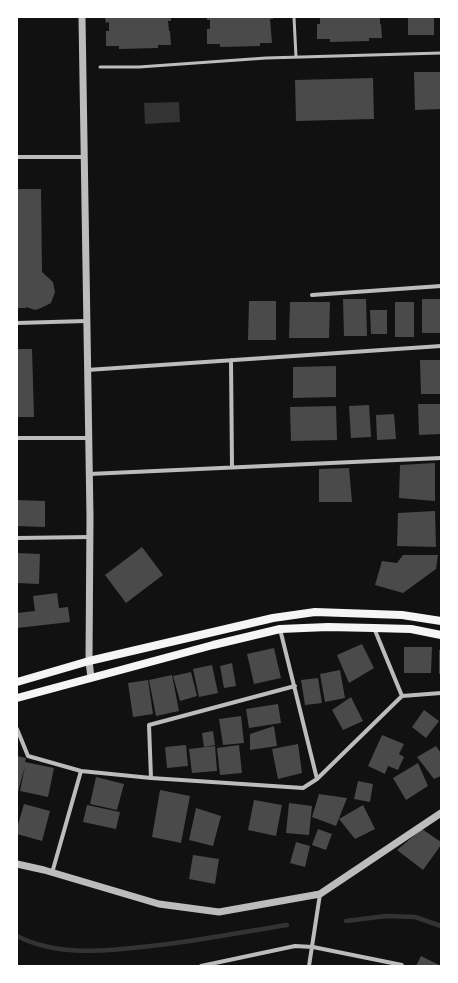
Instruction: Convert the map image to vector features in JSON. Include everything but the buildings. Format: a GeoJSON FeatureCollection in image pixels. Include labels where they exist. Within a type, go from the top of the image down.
{"type":"FeatureCollection","features":[{"type":"Feature","properties":{"kind":"main road"},"geometry":{"type":"LineString","coordinates":[[17,682],[89,661],[273,618],[316,612],[402,615],[441,621]]}},
{"type":"Feature","properties":{"kind":"main road"},"geometry":{"type":"LineString","coordinates":[[17,698],[213,645],[280,629],[328,627],[411,629],[441,634]]}},
{"type":"Feature","properties":{"kind":"street"},"geometry":{"type":"LineString","coordinates":[[82,17],[89,438],[89,661],[91,678]]}},
{"type":"Feature","properties":{"kind":"street"},"geometry":{"type":"LineString","coordinates":[[17,157],[84,157]]}},
{"type":"Feature","properties":{"kind":"street"},"geometry":{"type":"LineString","coordinates":[[312,295],[441,286]]}},
{"type":"Feature","properties":{"kind":"street"},"geometry":{"type":"LineString","coordinates":[[17,322],[86,321]]}},
{"type":"Feature","properties":{"kind":"street"},"geometry":{"type":"LineString","coordinates":[[87,370],[441,346]]}},
{"type":"Feature","properties":{"kind":"street"},"geometry":{"type":"LineString","coordinates":[[231,360],[232,467]]}},
{"type":"Feature","properties":{"kind":"street"},"geometry":{"type":"LineString","coordinates":[[17,438],[89,438]]}},
{"type":"Feature","properties":{"kind":"street"},"geometry":{"type":"LineString","coordinates":[[89,474],[441,458]]}},
{"type":"Feature","properties":{"kind":"street"},"geometry":{"type":"LineString","coordinates":[[17,538],[90,537]]}},
{"type":"Feature","properties":{"kind":"street"},"geometry":{"type":"LineString","coordinates":[[374,628],[402,696]]}},
{"type":"Feature","properties":{"kind":"street"},"geometry":{"type":"LineString","coordinates":[[280,629],[317,779]]}},
{"type":"Feature","properties":{"kind":"street"},"geometry":{"type":"LineString","coordinates":[[151,778],[149,725],[295,686]]}},
{"type":"Feature","properties":{"kind":"street"},"geometry":{"type":"LineString","coordinates":[[17,730],[28,756],[81,771],[151,778],[303,788],[317,779],[402,696],[441,693]]}},
{"type":"Feature","properties":{"kind":"street"},"geometry":{"type":"LineString","coordinates":[[52,873],[81,771]]}},
{"type":"Feature","properties":{"kind":"street"},"geometry":{"type":"LineString","coordinates":[[17,864],[159,904],[219,912],[320,894],[441,813]]}},
{"type":"Feature","properties":{"kind":"street"},"geometry":{"type":"LineString","coordinates":[[309,966],[320,894]]}},
{"type":"Feature","properties":{"kind":"street"},"geometry":{"type":"LineString","coordinates":[[202,966],[295,946],[313,947],[402,966]]}},
{"type":"Feature","properties":{"kind":"lane"},"geometry":{"type":"LineString","coordinates":[[294,17],[296,57]]}},
{"type":"Feature","properties":{"kind":"lane"},"geometry":{"type":"LineString","coordinates":[[100,67],[139,68],[266,58],[441,53]]}},
{"type":"Feature","properties":{"kind":"shaded area"},"geometry":{"type":"Polygon","coordinates":[[[179,102],[180,122],[145,124],[144,103],[179,102]]]}},
{"type":"Feature","properties":{"kind":"waterway"},"geometry":{"type":"LineString","coordinates":[[346,921],[386,916],[415,917],[441,926]]}},
{"type":"Feature","properties":{"kind":"waterway"},"geometry":{"type":"LineString","coordinates":[[17,936],[33,943],[49,947],[66,950],[100,951],[168,944],[287,925]]}}]}
